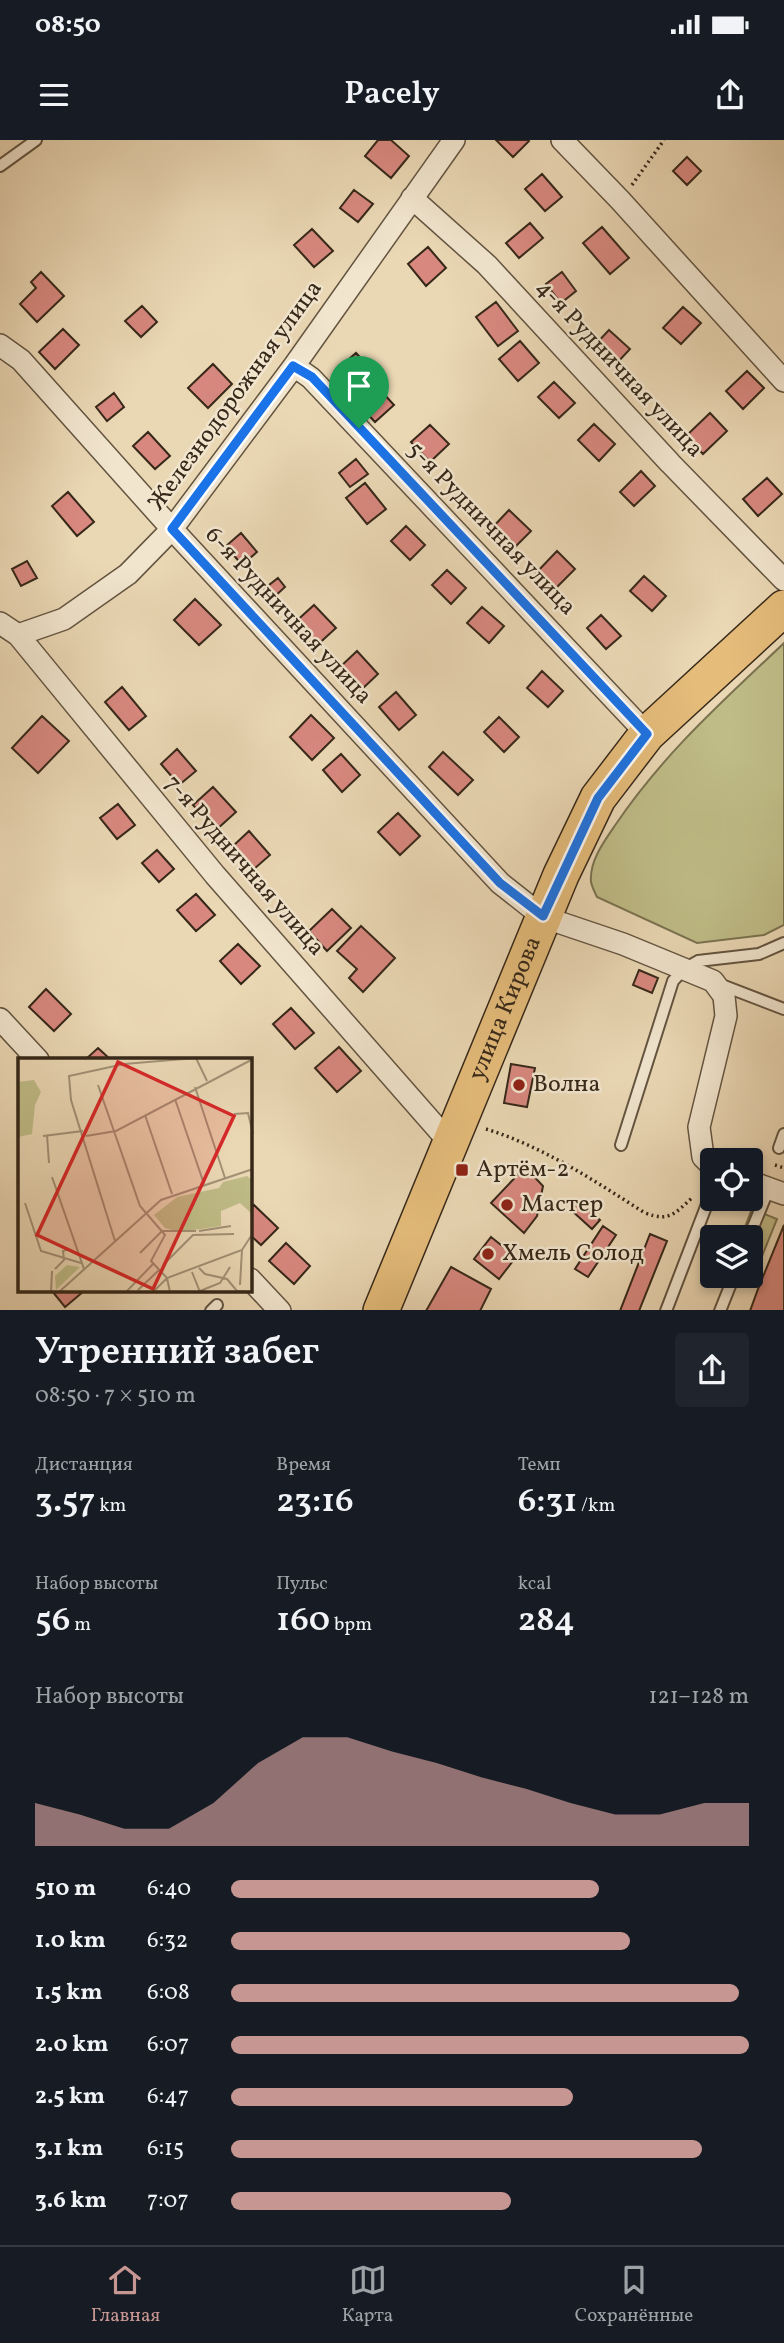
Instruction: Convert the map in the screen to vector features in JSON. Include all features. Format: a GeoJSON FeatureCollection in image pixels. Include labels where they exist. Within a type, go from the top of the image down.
{"type":"FeatureCollection","features":[{"type":"Feature","properties":{"kind":"main road","name":"улица Кирова"},"geometry":{"type":"LineString","coordinates":[[380,1310],[543,916],[598,798],[647,734],[784,608]]}},
{"type":"Feature","properties":{"kind":"street","name":"Железнодорожная улица"},"geometry":{"type":"LineString","coordinates":[[18,635],[64,619],[128,573],[172,529],[293,366],[454,140]]}},
{"type":"Feature","properties":{"kind":"street"},"geometry":{"type":"LineString","coordinates":[[562,140],[784,381]]}},
{"type":"Feature","properties":{"kind":"street","name":"4-я Рудничная улица"},"geometry":{"type":"LineString","coordinates":[[412,198],[487,265],[670,463],[784,580]]}},
{"type":"Feature","properties":{"kind":"street","name":"6-я Рудничная улица"},"geometry":{"type":"LineString","coordinates":[[0,345],[21,360],[172,529],[500,883],[543,916],[624,944],[713,981]]}},
{"type":"Feature","properties":{"kind":"street","name":"5-я Рудничная улица"},"geometry":{"type":"LineString","coordinates":[[293,366],[312,377],[647,734]]}},
{"type":"Feature","properties":{"kind":"street","name":"7-я Рудничная улица"},"geometry":{"type":"LineString","coordinates":[[0,623],[18,635],[215,875],[454,1132]]}},
{"type":"Feature","properties":{"kind":"street"},"geometry":{"type":"LineString","coordinates":[[702,1148],[699,1127],[726,1016],[724,996],[713,981]]}},
{"type":"Feature","properties":{"kind":"street"},"geometry":{"type":"LineString","coordinates":[[0,1019],[36,1058]]}},
{"type":"Feature","properties":{"kind":"street"},"geometry":{"type":"LineString","coordinates":[[252,1281],[279,1310]]}},
{"type":"Feature","properties":{"kind":"lane"},"geometry":{"type":"LineString","coordinates":[[0,166],[36,140]]}},
{"type":"Feature","properties":{"kind":"lane"},"geometry":{"type":"LineString","coordinates":[[621,1145],[673,981],[684,969],[698,961],[759,954],[784,943]]}},
{"type":"Feature","properties":{"kind":"lane"},"geometry":{"type":"LineString","coordinates":[[713,981],[784,1009]]}},
{"type":"Feature","properties":{"kind":"lane"},"geometry":{"type":"LineString","coordinates":[[779,1148],[784,1134]]}},
{"type":"Feature","properties":{"kind":"lane"},"geometry":{"type":"LineString","coordinates":[[754,1225],[768,1188]]}},
{"type":"Feature","properties":{"kind":"lane"},"geometry":{"type":"LineString","coordinates":[[666,1310],[704,1211]]}},
{"type":"Feature","properties":{"kind":"lane"},"geometry":{"type":"LineString","coordinates":[[720,1310],[729,1288]]}},
{"type":"Feature","properties":{"kind":"path"},"geometry":{"type":"LineString","coordinates":[[620,200],[664,140]]}},
{"type":"Feature","properties":{"kind":"path"},"geometry":{"type":"LineString","coordinates":[[454,1132],[520,1140],[555,1157],[645,1213],[661,1219],[674,1214],[693,1197]]}},
{"type":"Feature","properties":{"kind":"path"},"geometry":{"type":"LineString","coordinates":[[775,1165],[784,1168]]}},
{"type":"Feature","properties":{"kind":"shaded area"},"geometry":{"type":"Polygon","coordinates":[[[784,643],[784,925],[764,935],[697,943],[597,897],[591,882],[595,859],[635,798],[695,729],[784,643]]]}},
{"type":"Feature","properties":{"kind":"shaded area"},"geometry":{"type":"Polygon","coordinates":[[[751,1211],[777,1219],[763,1254],[763,1225],[746,1225],[751,1211]]]}},
{"type":"Feature","properties":{"kind":"building"},"geometry":{"type":"Polygon","coordinates":[[[378,140],[391,140],[409,156],[391,178],[365,156],[378,140]]]}},
{"type":"Feature","properties":{"kind":"building"},"geometry":{"type":"Polygon","coordinates":[[[496,140],[528,140],[529,141],[513,157],[496,140]]]}},
{"type":"Feature","properties":{"kind":"building"},"geometry":{"type":"Polygon","coordinates":[[[687,157],[701,171],[687,185],[673,171],[687,157]]]}},
{"type":"Feature","properties":{"kind":"building"},"geometry":{"type":"Polygon","coordinates":[[[542,174],[562,197],[545,211],[525,189],[542,174]]]}},
{"type":"Feature","properties":{"kind":"building"},"geometry":{"type":"Polygon","coordinates":[[[354,190],[373,204],[358,222],[340,208],[354,190]]]}},
{"type":"Feature","properties":{"kind":"building"},"geometry":{"type":"Polygon","coordinates":[[[530,223],[543,238],[519,258],[506,243],[530,223]]]}},
{"type":"Feature","properties":{"kind":"building"},"geometry":{"type":"Polygon","coordinates":[[[602,227],[629,258],[610,274],[583,243],[602,227]]]}},
{"type":"Feature","properties":{"kind":"building"},"geometry":{"type":"Polygon","coordinates":[[[312,229],[333,251],[314,267],[294,245],[312,229]]]}},
{"type":"Feature","properties":{"kind":"building"},"geometry":{"type":"Polygon","coordinates":[[[428,247],[446,268],[426,286],[408,264],[428,247]]]}},
{"type":"Feature","properties":{"kind":"building"},"geometry":{"type":"Polygon","coordinates":[[[41,272],[64,296],[37,322],[20,304],[36,288],[31,282],[41,272]]]}},
{"type":"Feature","properties":{"kind":"building"},"geometry":{"type":"Polygon","coordinates":[[[562,272],[576,291],[561,303],[546,284],[562,272]]]}},
{"type":"Feature","properties":{"kind":"building"},"geometry":{"type":"Polygon","coordinates":[[[496,302],[518,331],[498,346],[476,317],[496,302]]]}},
{"type":"Feature","properties":{"kind":"building"},"geometry":{"type":"Polygon","coordinates":[[[142,306],[157,322],[141,337],[125,321],[142,306]]]}},
{"type":"Feature","properties":{"kind":"building"},"geometry":{"type":"Polygon","coordinates":[[[683,307],[701,323],[681,344],[663,328],[683,307]]]}},
{"type":"Feature","properties":{"kind":"building"},"geometry":{"type":"Polygon","coordinates":[[[63,329],[79,345],[55,369],[39,352],[63,329]]]}},
{"type":"Feature","properties":{"kind":"building"},"geometry":{"type":"Polygon","coordinates":[[[609,330],[630,349],[615,365],[594,346],[609,330]]]}},
{"type":"Feature","properties":{"kind":"building"},"geometry":{"type":"Polygon","coordinates":[[[520,341],[539,363],[518,381],[499,359],[520,341]]]}},
{"type":"Feature","properties":{"kind":"building"},"geometry":{"type":"Polygon","coordinates":[[[356,353],[373,372],[358,385],[341,366],[356,353]]]}},
{"type":"Feature","properties":{"kind":"building"},"geometry":{"type":"Polygon","coordinates":[[[213,364],[232,384],[208,408],[188,388],[213,364]]]}},
{"type":"Feature","properties":{"kind":"building"},"geometry":{"type":"Polygon","coordinates":[[[747,371],[764,388],[743,409],[726,391],[747,371]]]}},
{"type":"Feature","properties":{"kind":"building"},"geometry":{"type":"Polygon","coordinates":[[[554,382],[575,403],[559,418],[538,397],[554,382]]]}},
{"type":"Feature","properties":{"kind":"building"},"geometry":{"type":"Polygon","coordinates":[[[382,392],[394,405],[375,422],[363,409],[382,392]]]}},
{"type":"Feature","properties":{"kind":"building"},"geometry":{"type":"Polygon","coordinates":[[[114,393],[124,407],[107,421],[96,407],[114,393]]]}},
{"type":"Feature","properties":{"kind":"building"},"geometry":{"type":"Polygon","coordinates":[[[710,413],[727,431],[703,454],[686,436],[710,413]]]}},
{"type":"Feature","properties":{"kind":"building"},"geometry":{"type":"Polygon","coordinates":[[[594,424],[615,444],[599,461],[578,440],[594,424]]]}},
{"type":"Feature","properties":{"kind":"building"},"geometry":{"type":"Polygon","coordinates":[[[430,425],[449,444],[430,462],[411,442],[430,425]]]}},
{"type":"Feature","properties":{"kind":"building"},"geometry":{"type":"Polygon","coordinates":[[[148,432],[170,456],[155,469],[133,446],[148,432]]]}},
{"type":"Feature","properties":{"kind":"building"},"geometry":{"type":"Polygon","coordinates":[[[356,459],[368,474],[350,487],[339,473],[356,459]]]}},
{"type":"Feature","properties":{"kind":"building"},"geometry":{"type":"Polygon","coordinates":[[[641,471],[655,486],[634,506],[620,492],[641,471]]]}},
{"type":"Feature","properties":{"kind":"building"},"geometry":{"type":"Polygon","coordinates":[[[767,478],[782,494],[758,516],[743,499],[767,478]]]}},
{"type":"Feature","properties":{"kind":"building"},"geometry":{"type":"Polygon","coordinates":[[[365,483],[386,509],[367,524],[346,498],[365,483]]]}},
{"type":"Feature","properties":{"kind":"building"},"geometry":{"type":"Polygon","coordinates":[[[68,492],[94,522],[77,536],[52,506],[68,492]]]}},
{"type":"Feature","properties":{"kind":"building"},"geometry":{"type":"Polygon","coordinates":[[[509,510],[531,531],[513,549],[491,529],[509,510]]]}},
{"type":"Feature","properties":{"kind":"building"},"geometry":{"type":"Polygon","coordinates":[[[406,526],[425,545],[410,560],[391,541],[406,526]]]}},
{"type":"Feature","properties":{"kind":"building"},"geometry":{"type":"Polygon","coordinates":[[[241,533],[257,552],[242,565],[226,546],[241,533]]]}},
{"type":"Feature","properties":{"kind":"building"},"geometry":{"type":"Polygon","coordinates":[[[557,551],[575,569],[554,590],[536,573],[557,551]]]}},
{"type":"Feature","properties":{"kind":"building"},"geometry":{"type":"Polygon","coordinates":[[[27,561],[37,578],[21,586],[12,569],[27,561]]]}},
{"type":"Feature","properties":{"kind":"building"},"geometry":{"type":"Polygon","coordinates":[[[447,570],[466,588],[451,604],[432,585],[447,570]]]}},
{"type":"Feature","properties":{"kind":"building"},"geometry":{"type":"Polygon","coordinates":[[[644,576],[666,596],[652,611],[630,591],[644,576]]]}},
{"type":"Feature","properties":{"kind":"building"},"geometry":{"type":"Polygon","coordinates":[[[278,578],[285,587],[272,599],[264,589],[278,578]]]}},
{"type":"Feature","properties":{"kind":"building"},"geometry":{"type":"Polygon","coordinates":[[[195,599],[221,625],[199,645],[174,620],[195,599]]]}},
{"type":"Feature","properties":{"kind":"building"},"geometry":{"type":"Polygon","coordinates":[[[314,605],[336,628],[314,648],[292,625],[314,605]]]}},
{"type":"Feature","properties":{"kind":"building"},"geometry":{"type":"Polygon","coordinates":[[[482,607],[504,626],[489,643],[467,623],[482,607]]]}},
{"type":"Feature","properties":{"kind":"building"},"geometry":{"type":"Polygon","coordinates":[[[601,615],[621,636],[606,649],[587,628],[601,615]]]}},
{"type":"Feature","properties":{"kind":"building"},"geometry":{"type":"Polygon","coordinates":[[[357,651],[378,674],[360,691],[339,668],[357,651]]]}},
{"type":"Feature","properties":{"kind":"building"},"geometry":{"type":"Polygon","coordinates":[[[542,671],[563,691],[548,707],[527,688],[542,671]]]}},
{"type":"Feature","properties":{"kind":"building"},"geometry":{"type":"Polygon","coordinates":[[[122,687],[146,716],[129,730],[105,702],[122,687]]]}},
{"type":"Feature","properties":{"kind":"building"},"geometry":{"type":"Polygon","coordinates":[[[396,692],[416,715],[399,730],[379,707],[396,692]]]}},
{"type":"Feature","properties":{"kind":"building"},"geometry":{"type":"Polygon","coordinates":[[[311,715],[334,738],[312,760],[290,737],[311,715]]]}},
{"type":"Feature","properties":{"kind":"building"},"geometry":{"type":"Polygon","coordinates":[[[42,716],[69,741],[38,773],[12,748],[42,716]]]}},
{"type":"Feature","properties":{"kind":"building"},"geometry":{"type":"Polygon","coordinates":[[[499,717],[519,737],[504,752],[484,732],[499,717]]]}},
{"type":"Feature","properties":{"kind":"building"},"geometry":{"type":"Polygon","coordinates":[[[177,749],[196,771],[179,785],[161,764],[177,749]]]}},
{"type":"Feature","properties":{"kind":"building"},"geometry":{"type":"Polygon","coordinates":[[[443,752],[473,780],[458,795],[429,767],[443,752]]]}},
{"type":"Feature","properties":{"kind":"building"},"geometry":{"type":"Polygon","coordinates":[[[341,754],[360,775],[342,792],[323,770],[341,754]]]}},
{"type":"Feature","properties":{"kind":"building"},"geometry":{"type":"Polygon","coordinates":[[[213,787],[236,812],[216,830],[193,805],[213,787]]]}},
{"type":"Feature","properties":{"kind":"building"},"geometry":{"type":"Polygon","coordinates":[[[118,804],[135,825],[117,839],[100,818],[118,804]]]}},
{"type":"Feature","properties":{"kind":"building"},"geometry":{"type":"Polygon","coordinates":[[[398,813],[420,836],[400,855],[378,832],[398,813]]]}},
{"type":"Feature","properties":{"kind":"building"},"geometry":{"type":"Polygon","coordinates":[[[249,831],[270,855],[254,869],[233,846],[249,831]]]}},
{"type":"Feature","properties":{"kind":"building"},"geometry":{"type":"Polygon","coordinates":[[[157,850],[174,869],[159,882],[142,863],[157,850]]]}},
{"type":"Feature","properties":{"kind":"building"},"geometry":{"type":"Polygon","coordinates":[[[196,894],[215,915],[196,931],[177,910],[196,894]]]}},
{"type":"Feature","properties":{"kind":"building"},"geometry":{"type":"Polygon","coordinates":[[[332,909],[351,928],[327,951],[309,931],[332,909]]]}},
{"type":"Feature","properties":{"kind":"building"},"geometry":{"type":"Polygon","coordinates":[[[361,926],[395,958],[363,992],[349,978],[357,969],[337,951],[361,926]]]}},
{"type":"Feature","properties":{"kind":"building"},"geometry":{"type":"Polygon","coordinates":[[[238,944],[260,966],[241,984],[220,961],[238,944]]]}},
{"type":"Feature","properties":{"kind":"building"},"geometry":{"type":"Polygon","coordinates":[[[639,970],[658,978],[652,993],[633,985],[639,970]]]}},
{"type":"Feature","properties":{"kind":"building"},"geometry":{"type":"Polygon","coordinates":[[[46,989],[71,1014],[54,1031],[29,1007],[46,989]]]}},
{"type":"Feature","properties":{"kind":"building"},"geometry":{"type":"Polygon","coordinates":[[[291,1008],[314,1033],[295,1049],[273,1024],[291,1008]]]}},
{"type":"Feature","properties":{"kind":"building"},"geometry":{"type":"Polygon","coordinates":[[[339,1047],[361,1071],[337,1092],[315,1068],[339,1047]]]}},
{"type":"Feature","properties":{"kind":"building"},"geometry":{"type":"Polygon","coordinates":[[[98,1048],[109,1058],[87,1058],[98,1048]]]}},
{"type":"Feature","properties":{"kind":"building","name":"Волна"},"geometry":{"type":"Polygon","coordinates":[[[511,1064],[535,1068],[527,1107],[504,1103],[511,1064]]]}},
{"type":"Feature","properties":{"kind":"building"},"geometry":{"type":"Polygon","coordinates":[[[525,1167],[543,1186],[537,1216],[524,1233],[491,1203],[525,1167]]]}},
{"type":"Feature","properties":{"kind":"building"},"geometry":{"type":"Polygon","coordinates":[[[579,1202],[600,1220],[592,1229],[571,1210],[579,1202]]]}},
{"type":"Feature","properties":{"kind":"building"},"geometry":{"type":"Polygon","coordinates":[[[254,1205],[278,1228],[261,1245],[252,1237],[254,1205]]]}},
{"type":"Feature","properties":{"kind":"building"},"geometry":{"type":"Polygon","coordinates":[[[784,1225],[784,1310],[750,1310],[758,1288],[763,1288],[763,1277],[784,1225]]]}},
{"type":"Feature","properties":{"kind":"building"},"geometry":{"type":"Polygon","coordinates":[[[603,1226],[616,1235],[588,1277],[575,1269],[603,1226]]]}},
{"type":"Feature","properties":{"kind":"building"},"geometry":{"type":"Polygon","coordinates":[[[650,1234],[667,1241],[639,1310],[620,1310],[650,1234]]]}},
{"type":"Feature","properties":{"kind":"building"},"geometry":{"type":"Polygon","coordinates":[[[491,1237],[516,1257],[499,1279],[474,1259],[491,1237]]]}},
{"type":"Feature","properties":{"kind":"building"},"geometry":{"type":"Polygon","coordinates":[[[286,1243],[310,1266],[294,1284],[269,1261],[286,1243]]]}},
{"type":"Feature","properties":{"kind":"building"},"geometry":{"type":"Polygon","coordinates":[[[451,1267],[491,1289],[480,1310],[427,1310],[451,1267]]]}},
{"type":"Feature","properties":{"kind":"building"},"geometry":{"type":"Polygon","coordinates":[[[54,1293],[82,1293],[65,1307],[54,1293]]]}},
{"type":"Feature","properties":{"kind":"place","name":"Волна"},"geometry":{"type":"Point","coordinates":[519,1085]}},
{"type":"Feature","properties":{"kind":"place","name":"Артём-2"},"geometry":{"type":"Point","coordinates":[462,1170]}},
{"type":"Feature","properties":{"kind":"place","name":"Мастер"},"geometry":{"type":"Point","coordinates":[507,1205]}},
{"type":"Feature","properties":{"kind":"place","name":"Хмель Солод"},"geometry":{"type":"Point","coordinates":[488,1254]}},
{"type":"Feature","properties":{"kind":"route"},"geometry":{"type":"LineString","coordinates":[[293,366],[312,377],[359,428],[647,734],[598,798],[543,916],[500,883],[172,529],[293,366]]}}]}
